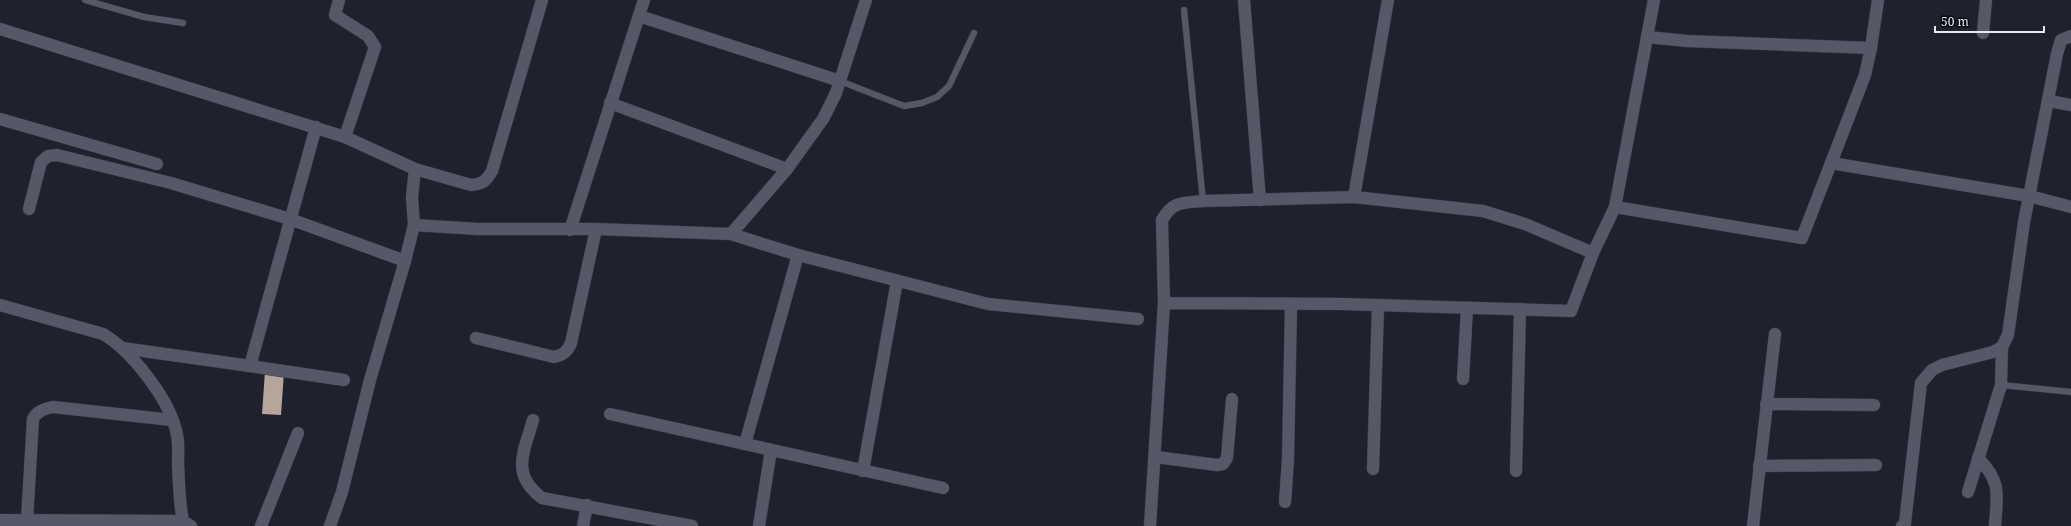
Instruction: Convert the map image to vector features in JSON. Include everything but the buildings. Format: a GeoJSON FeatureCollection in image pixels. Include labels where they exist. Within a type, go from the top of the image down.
{"type":"FeatureCollection","features":[{"type":"Feature","properties":{"kind":"street"},"geometry":{"type":"LineString","coordinates":[[339,0],[335,14],[368,36],[375,47],[345,136]]}},
{"type":"Feature","properties":{"kind":"street"},"geometry":{"type":"LineString","coordinates":[[0,29],[345,136],[414,169],[471,185],[481,184],[486,181],[492,171],[542,0]]}},
{"type":"Feature","properties":{"kind":"street"},"geometry":{"type":"LineString","coordinates":[[570,230],[644,0]]}},
{"type":"Feature","properties":{"kind":"street"},"geometry":{"type":"LineString","coordinates":[[731,234],[787,168],[823,119],[836,93],[866,0]]}},
{"type":"Feature","properties":{"kind":"street"},"geometry":{"type":"LineString","coordinates":[[1244,0],[1260,200]]}},
{"type":"Feature","properties":{"kind":"street"},"geometry":{"type":"LineString","coordinates":[[1354,197],[1388,0]]}},
{"type":"Feature","properties":{"kind":"street"},"geometry":{"type":"LineString","coordinates":[[1164,303],[1291,304],[1571,311],[1593,253],[1615,207],[1654,0]]}},
{"type":"Feature","properties":{"kind":"street"},"geometry":{"type":"LineString","coordinates":[[1615,207],[1802,238],[1865,75],[1871,48],[1878,0]]}},
{"type":"Feature","properties":{"kind":"street"},"geometry":{"type":"LineString","coordinates":[[1983,33],[1986,0]]}},
{"type":"Feature","properties":{"kind":"street"},"geometry":{"type":"LineString","coordinates":[[639,16],[840,81]]}},
{"type":"Feature","properties":{"kind":"street"},"geometry":{"type":"LineString","coordinates":[[1968,492],[2001,385],[2002,347],[2008,335],[2012,316],[2029,196],[2060,44],[2061,40],[2071,36]]}},
{"type":"Feature","properties":{"kind":"street"},"geometry":{"type":"LineString","coordinates":[[1647,37],[1694,41],[1871,48]]}},
{"type":"Feature","properties":{"kind":"street"},"geometry":{"type":"LineString","coordinates":[[2049,101],[2071,105]]}},
{"type":"Feature","properties":{"kind":"street"},"geometry":{"type":"LineString","coordinates":[[610,103],[787,168]]}},
{"type":"Feature","properties":{"kind":"street"},"geometry":{"type":"LineString","coordinates":[[0,119],[157,164]]}},
{"type":"Feature","properties":{"kind":"street"},"geometry":{"type":"LineString","coordinates":[[250,366],[316,127]]}},
{"type":"Feature","properties":{"kind":"street"},"geometry":{"type":"LineString","coordinates":[[29,209],[41,162],[48,156],[58,155],[171,183],[290,219],[405,261]]}},
{"type":"Feature","properties":{"kind":"street"},"geometry":{"type":"LineString","coordinates":[[1831,163],[2029,196],[2071,206]]}},
{"type":"Feature","properties":{"kind":"street"},"geometry":{"type":"LineString","coordinates":[[330,526],[342,492],[370,380],[414,225],[412,197],[414,169]]}},
{"type":"Feature","properties":{"kind":"street"},"geometry":{"type":"LineString","coordinates":[[1150,526],[1156,457],[1164,303],[1162,220],[1169,208],[1182,204],[1203,201],[1354,197],[1483,211],[1525,224],[1593,253]]}},
{"type":"Feature","properties":{"kind":"street"},"geometry":{"type":"LineString","coordinates":[[414,225],[478,229],[596,229],[731,234],[798,255],[988,304],[1138,319]]}},
{"type":"Feature","properties":{"kind":"street"},"geometry":{"type":"LineString","coordinates":[[476,338],[554,357],[562,355],[567,351],[571,343],[596,229]]}},
{"type":"Feature","properties":{"kind":"street"},"geometry":{"type":"LineString","coordinates":[[746,444],[798,255]]}},
{"type":"Feature","properties":{"kind":"street"},"geometry":{"type":"LineString","coordinates":[[863,471],[897,281]]}},
{"type":"Feature","properties":{"kind":"street"},"geometry":{"type":"LineString","coordinates":[[1286,502],[1291,304]]}},
{"type":"Feature","properties":{"kind":"street"},"geometry":{"type":"LineString","coordinates":[[0,305],[102,334],[116,342],[146,376],[169,410],[178,435],[179,501],[187,524],[0,520]]}},
{"type":"Feature","properties":{"kind":"street"},"geometry":{"type":"LineString","coordinates":[[1373,469],[1378,306]]}},
{"type":"Feature","properties":{"kind":"street"},"geometry":{"type":"LineString","coordinates":[[1463,379],[1468,308]]}},
{"type":"Feature","properties":{"kind":"street"},"geometry":{"type":"LineString","coordinates":[[1516,471],[1520,309]]}},
{"type":"Feature","properties":{"kind":"street"},"geometry":{"type":"LineString","coordinates":[[1753,526],[1775,334]]}},
{"type":"Feature","properties":{"kind":"street"},"geometry":{"type":"LineString","coordinates":[[1902,526],[1905,522],[1922,383],[1932,370],[1942,365],[1993,352],[2002,347]]}},
{"type":"Feature","properties":{"kind":"street"},"geometry":{"type":"LineString","coordinates":[[122,348],[344,380]]}},
{"type":"Feature","properties":{"kind":"street"},"geometry":{"type":"LineString","coordinates":[[1156,457],[1217,465],[1223,464],[1227,458],[1232,399]]}},
{"type":"Feature","properties":{"kind":"street"},"geometry":{"type":"LineString","coordinates":[[1766,404],[1874,405]]}},
{"type":"Feature","properties":{"kind":"street"},"geometry":{"type":"LineString","coordinates":[[27,520],[33,419],[36,414],[44,409],[53,408],[172,420]]}},
{"type":"Feature","properties":{"kind":"street"},"geometry":{"type":"LineString","coordinates":[[610,414],[943,488]]}},
{"type":"Feature","properties":{"kind":"street"},"geometry":{"type":"LineString","coordinates":[[533,420],[522,466],[523,477],[530,489],[542,498],[587,505],[648,522],[692,526]]}},
{"type":"Feature","properties":{"kind":"street"},"geometry":{"type":"LineString","coordinates":[[261,526],[298,433]]}},
{"type":"Feature","properties":{"kind":"street"},"geometry":{"type":"LineString","coordinates":[[759,526],[770,450]]}},
{"type":"Feature","properties":{"kind":"street"},"geometry":{"type":"LineString","coordinates":[[1978,458],[1987,466],[1996,482],[1995,526]]}},
{"type":"Feature","properties":{"kind":"street"},"geometry":{"type":"LineString","coordinates":[[1759,466],[1876,465]]}},
{"type":"Feature","properties":{"kind":"street"},"geometry":{"type":"LineString","coordinates":[[583,526],[587,505]]}},
{"type":"Feature","properties":{"kind":"lane"},"geometry":{"type":"LineString","coordinates":[[85,0],[144,17],[183,23]]}},
{"type":"Feature","properties":{"kind":"lane"},"geometry":{"type":"LineString","coordinates":[[1184,10],[1203,201]]}},
{"type":"Feature","properties":{"kind":"lane"},"geometry":{"type":"LineString","coordinates":[[840,81],[904,106],[922,103],[937,97],[949,86],[974,33]]}},
{"type":"Feature","properties":{"kind":"lane"},"geometry":{"type":"LineString","coordinates":[[2001,385],[2071,392]]}}]}
